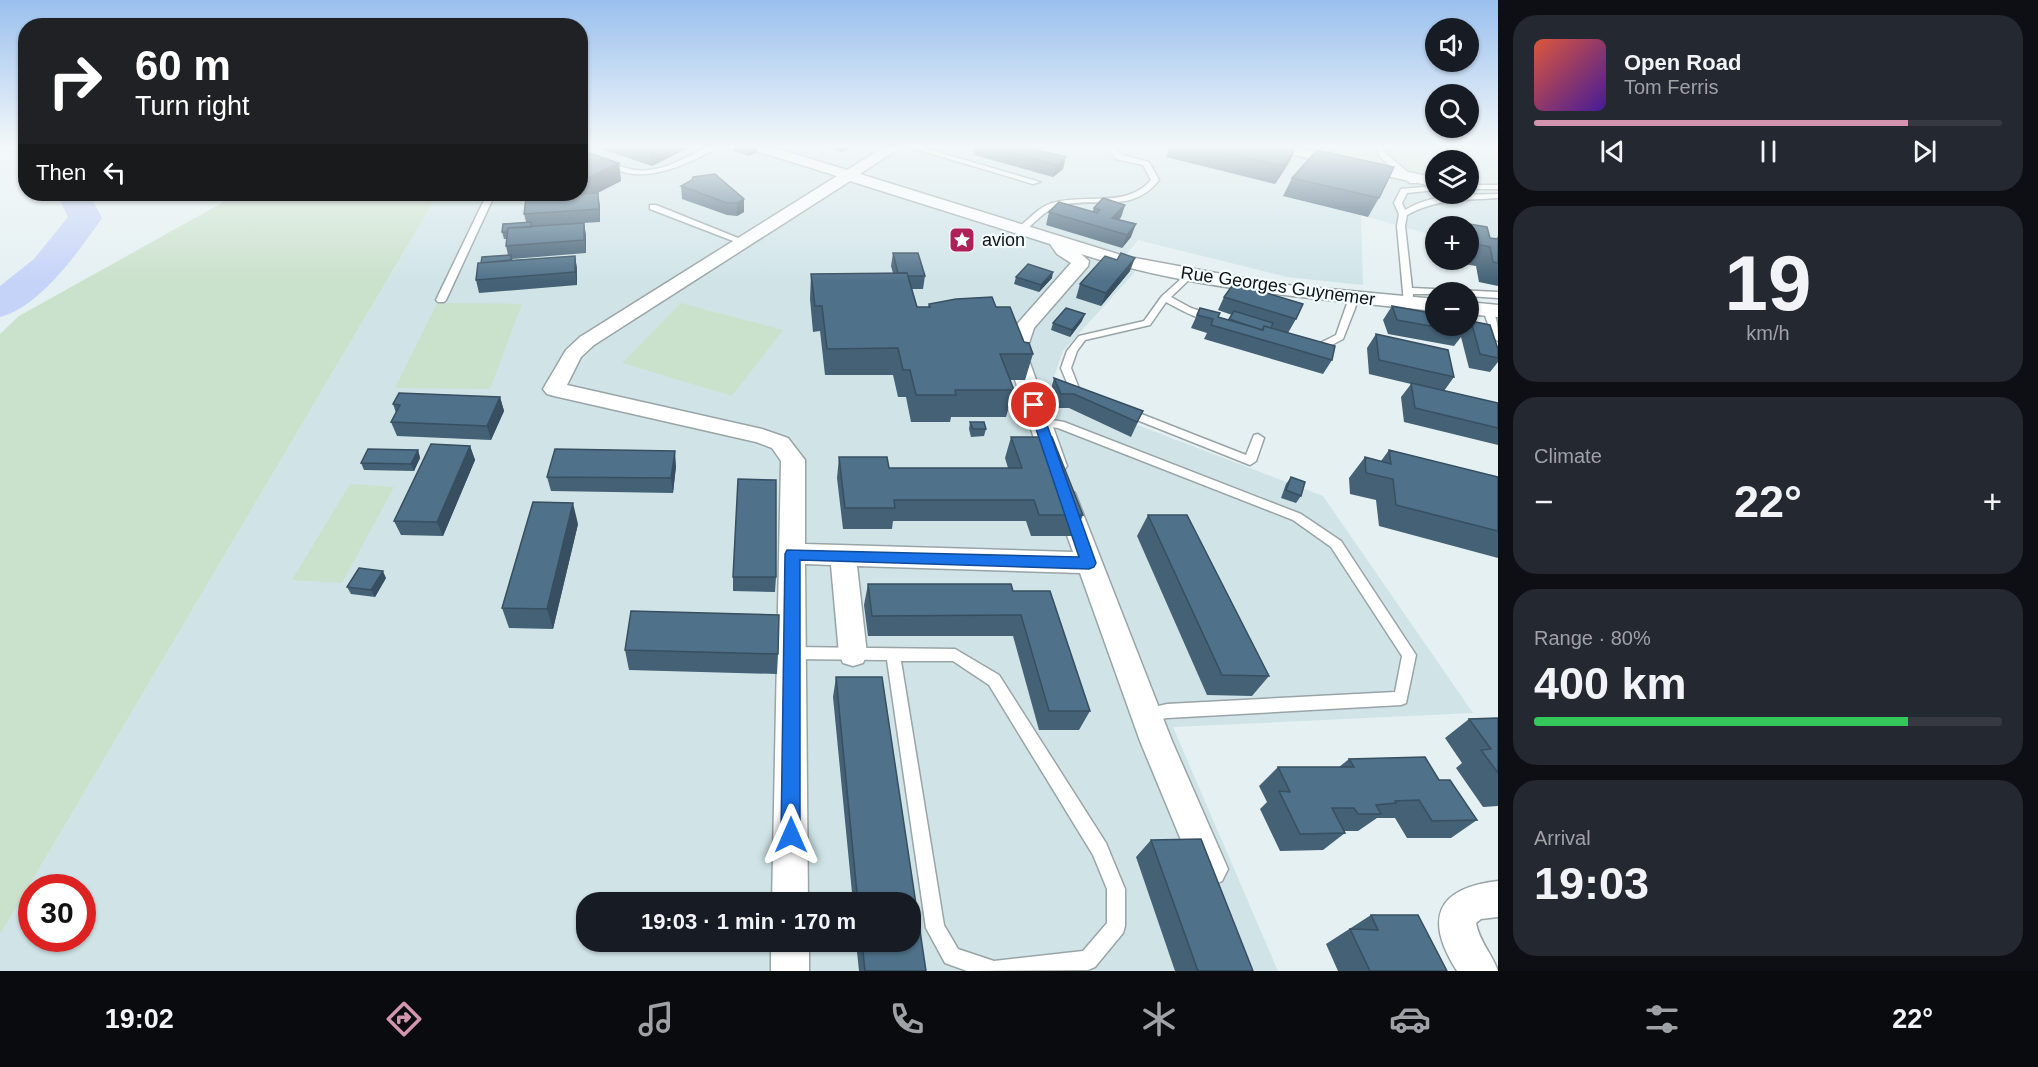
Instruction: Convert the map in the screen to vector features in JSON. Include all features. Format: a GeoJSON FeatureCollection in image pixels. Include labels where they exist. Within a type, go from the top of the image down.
{"type":"FeatureCollection","features":[{"type":"Feature","properties":{"kind":"street"},"geometry":{"type":"LineString","coordinates":[[790,892],[793,460],[780,443],[762,436],[554,389],[573,354],[587,341],[825,191]]}},
{"type":"Feature","properties":{"kind":"street","name":"Rue Georges Guynemer"},"geometry":{"type":"LineString","coordinates":[[898,191],[1121,261],[1276,289],[1354,298],[1408,297],[1425,302]]}},
{"type":"Feature","properties":{"kind":"street"},"geometry":{"type":"LineString","coordinates":[[1056,241],[1080,261],[1079,266],[1025,327],[1016,352],[1089,563],[1146,715],[1221,894]]}},
{"type":"Feature","properties":{"kind":"street"},"geometry":{"type":"LineString","coordinates":[[1479,307],[1495,305]]}},
{"type":"Feature","properties":{"kind":"street"},"geometry":{"type":"LineString","coordinates":[[792,554],[1089,563]]}},
{"type":"Feature","properties":{"kind":"street"},"geometry":{"type":"LineString","coordinates":[[843,555],[853,654]]}},
{"type":"Feature","properties":{"kind":"street"},"geometry":{"type":"LineString","coordinates":[[1479,971],[1461,942],[1457,916],[1473,902],[1498,899]]}},
{"type":"Feature","properties":{"kind":"street"},"geometry":{"type":"LineString","coordinates":[[790,952],[790,971]]}},
{"type":"Feature","properties":{"kind":"lane"},"geometry":{"type":"LineString","coordinates":[[1021,230],[1055,204],[1127,199],[1143,191]]}},
{"type":"Feature","properties":{"kind":"lane"},"geometry":{"type":"LineString","coordinates":[[1404,191],[1398,203],[1403,214],[1401,226],[1408,297],[1425,295]]}},
{"type":"Feature","properties":{"kind":"lane"},"geometry":{"type":"LineString","coordinates":[[1479,198],[1497,197]]}},
{"type":"Feature","properties":{"kind":"lane"},"geometry":{"type":"LineString","coordinates":[[441,300],[488,201]]}},
{"type":"Feature","properties":{"kind":"lane"},"geometry":{"type":"LineString","coordinates":[[1403,214],[1411,208],[1425,204]]}},
{"type":"Feature","properties":{"kind":"lane"},"geometry":{"type":"LineString","coordinates":[[653,207],[744,242]]}},
{"type":"Feature","properties":{"kind":"lane"},"geometry":{"type":"LineString","coordinates":[[1098,401],[1076,393],[1066,368],[1072,351],[1082,338],[1147,323],[1165,298],[1190,274]]}},
{"type":"Feature","properties":{"kind":"lane"},"geometry":{"type":"LineString","coordinates":[[1165,298],[1188,310],[1218,320]]}},
{"type":"Feature","properties":{"kind":"lane"},"geometry":{"type":"LineString","coordinates":[[1299,345],[1322,346],[1340,338],[1354,298]]}},
{"type":"Feature","properties":{"kind":"lane"},"geometry":{"type":"LineString","coordinates":[[1479,298],[1495,305],[1498,338]]}},
{"type":"Feature","properties":{"kind":"lane"},"geometry":{"type":"LineString","coordinates":[[1120,410],[1250,461],[1258,438]]}},
{"type":"Feature","properties":{"kind":"lane"},"geometry":{"type":"LineString","coordinates":[[1040,422],[1060,425],[1297,517],[1336,544],[1409,655],[1401,698],[1167,711],[1146,715]]}},
{"type":"Feature","properties":{"kind":"lane"},"geometry":{"type":"LineString","coordinates":[[792,653],[955,655],[994,680],[1100,849],[1116,889],[1116,926],[1088,960],[994,971],[952,956],[935,928],[893,655]]}},
{"type":"Feature","properties":{"kind":"shaded area"},"geometry":{"type":"Polygon","coordinates":[[[588,191],[1425,191],[1425,204],[1479,204],[1479,191],[1498,191],[1498,286],[1479,282],[1477,270],[1479,270],[1479,216],[1425,216],[1425,233],[1361,215],[1363,285],[1287,277],[1138,240],[1117,266],[1135,272],[1063,351],[1049,391],[1323,496],[1473,713],[1173,727],[1278,971],[0,971],[0,935],[18,905],[18,952],[96,952],[96,874],[36,874],[434,201],[588,201],[588,191]]]}},
{"type":"Feature","properties":{"kind":"green space"},"geometry":{"type":"Polygon","coordinates":[[[225,201],[434,201],[36,874],[18,874],[18,905],[0,935],[0,334],[19,316],[225,201]]]}},
{"type":"Feature","properties":{"kind":"green space"},"geometry":{"type":"Polygon","coordinates":[[[437,303],[522,304],[490,389],[395,388],[437,303]]]}},
{"type":"Feature","properties":{"kind":"green space"},"geometry":{"type":"Polygon","coordinates":[[[681,303],[783,330],[732,396],[622,363],[681,303]]]}},
{"type":"Feature","properties":{"kind":"green space"},"geometry":{"type":"Polygon","coordinates":[[[350,484],[394,487],[342,583],[292,580],[350,484]]]}},
{"type":"Feature","properties":{"kind":"building"},"geometry":{"type":"Polygon","coordinates":[[[695,191],[735,191],[744,199],[737,203],[727,203],[695,191]]]}},
{"type":"Feature","properties":{"kind":"building"},"geometry":{"type":"Polygon","coordinates":[[[1350,191],[1382,191],[1379,198],[1350,191]]]}},
{"type":"Feature","properties":{"kind":"building"},"geometry":{"type":"Polygon","coordinates":[[[598,193],[599,209],[524,214],[526,201],[588,201],[588,194],[598,193]]]}},
{"type":"Feature","properties":{"kind":"building"},"geometry":{"type":"Polygon","coordinates":[[[1103,198],[1125,205],[1112,218],[1136,224],[1127,235],[1049,212],[1059,202],[1097,213],[1100,210],[1094,208],[1103,198]]]}},
{"type":"Feature","properties":{"kind":"building"},"geometry":{"type":"Polygon","coordinates":[[[531,222],[531,227],[508,228],[507,232],[502,232],[503,224],[531,222]]]}},
{"type":"Feature","properties":{"kind":"building"},"geometry":{"type":"Polygon","coordinates":[[[584,223],[584,240],[506,246],[508,228],[584,223]]]}},
{"type":"Feature","properties":{"kind":"building"},"geometry":{"type":"Polygon","coordinates":[[[1479,226],[1487,227],[1490,238],[1498,239],[1498,263],[1493,262],[1490,247],[1479,245],[1479,226]]]}},
{"type":"Feature","properties":{"kind":"building"},"geometry":{"type":"Polygon","coordinates":[[[893,253],[918,253],[925,276],[908,276],[907,273],[898,273],[893,253]]]}},
{"type":"Feature","properties":{"kind":"building"},"geometry":{"type":"Polygon","coordinates":[[[1121,253],[1135,258],[1106,293],[1080,284],[1105,256],[1117,260],[1121,253]]]}},
{"type":"Feature","properties":{"kind":"building"},"geometry":{"type":"Polygon","coordinates":[[[511,255],[511,260],[481,263],[482,257],[511,255]]]}},
{"type":"Feature","properties":{"kind":"building"},"geometry":{"type":"Polygon","coordinates":[[[575,256],[575,272],[476,280],[478,263],[575,256]]]}},
{"type":"Feature","properties":{"kind":"building"},"geometry":{"type":"Polygon","coordinates":[[[1028,264],[1053,272],[1041,285],[1016,277],[1028,264]]]}},
{"type":"Feature","properties":{"kind":"building"},"geometry":{"type":"Polygon","coordinates":[[[907,273],[917,307],[930,307],[929,304],[956,299],[992,297],[996,307],[1010,307],[1024,342],[1029,343],[1033,354],[1000,354],[1014,390],[955,390],[956,395],[916,395],[910,370],[903,370],[898,348],[827,349],[822,306],[815,306],[811,274],[907,273]]]}},
{"type":"Feature","properties":{"kind":"building"},"geometry":{"type":"Polygon","coordinates":[[[1234,283],[1303,304],[1296,319],[1224,297],[1234,283]]]}},
{"type":"Feature","properties":{"kind":"building"},"geometry":{"type":"Polygon","coordinates":[[[1392,306],[1425,312],[1425,325],[1397,320],[1392,306]]]}},
{"type":"Feature","properties":{"kind":"building"},"geometry":{"type":"Polygon","coordinates":[[[1066,308],[1085,314],[1072,330],[1053,323],[1066,308]]]}},
{"type":"Feature","properties":{"kind":"building"},"geometry":{"type":"Polygon","coordinates":[[[1200,308],[1220,313],[1218,317],[1263,330],[1264,326],[1335,346],[1332,360],[1211,325],[1213,319],[1197,315],[1200,308]]]}},
{"type":"Feature","properties":{"kind":"building"},"geometry":{"type":"Polygon","coordinates":[[[1234,311],[1273,323],[1271,328],[1264,326],[1262,330],[1229,319],[1234,311]]]}},
{"type":"Feature","properties":{"kind":"building"},"geometry":{"type":"Polygon","coordinates":[[[1479,323],[1490,325],[1498,349],[1498,358],[1480,354],[1475,336],[1479,336],[1479,323]]]}},
{"type":"Feature","properties":{"kind":"building"},"geometry":{"type":"Polygon","coordinates":[[[1376,334],[1448,350],[1454,377],[1379,360],[1376,334]]]}},
{"type":"Feature","properties":{"kind":"building"},"geometry":{"type":"Polygon","coordinates":[[[1054,378],[1143,411],[1137,422],[1074,394],[1061,394],[1054,378]]]}},
{"type":"Feature","properties":{"kind":"building"},"geometry":{"type":"Polygon","coordinates":[[[1411,383],[1498,403],[1498,428],[1415,408],[1411,383]]]}},
{"type":"Feature","properties":{"kind":"building"},"geometry":{"type":"Polygon","coordinates":[[[399,393],[500,397],[487,426],[391,422],[400,405],[393,404],[399,393]]]}},
{"type":"Feature","properties":{"kind":"building"},"geometry":{"type":"Polygon","coordinates":[[[970,422],[984,422],[986,429],[973,429],[970,422]]]}},
{"type":"Feature","properties":{"kind":"building"},"geometry":{"type":"Polygon","coordinates":[[[1011,437],[1052,437],[1083,515],[1039,515],[1034,500],[894,500],[895,508],[845,508],[839,457],[887,457],[889,468],[1022,468],[1011,437]]]}},
{"type":"Feature","properties":{"kind":"building"},"geometry":{"type":"Polygon","coordinates":[[[431,444],[470,446],[437,522],[394,521],[431,444]]]}},
{"type":"Feature","properties":{"kind":"building"},"geometry":{"type":"Polygon","coordinates":[[[368,449],[418,450],[411,464],[361,463],[368,449]]]}},
{"type":"Feature","properties":{"kind":"building"},"geometry":{"type":"Polygon","coordinates":[[[555,449],[675,451],[671,478],[547,477],[555,449]]]}},
{"type":"Feature","properties":{"kind":"building"},"geometry":{"type":"Polygon","coordinates":[[[1389,450],[1498,477],[1498,531],[1396,505],[1393,479],[1366,473],[1365,457],[1391,464],[1389,450]]]}},
{"type":"Feature","properties":{"kind":"building"},"geometry":{"type":"Polygon","coordinates":[[[1291,477],[1305,482],[1301,496],[1286,490],[1291,477]]]}},
{"type":"Feature","properties":{"kind":"building"},"geometry":{"type":"Polygon","coordinates":[[[738,479],[776,480],[776,577],[733,577],[738,479]]]}},
{"type":"Feature","properties":{"kind":"building"},"geometry":{"type":"Polygon","coordinates":[[[533,502],[573,503],[547,609],[502,608],[533,502]]]}},
{"type":"Feature","properties":{"kind":"building"},"geometry":{"type":"Polygon","coordinates":[[[1148,515],[1187,515],[1269,676],[1222,675],[1148,515]]]}},
{"type":"Feature","properties":{"kind":"building"},"geometry":{"type":"Polygon","coordinates":[[[359,568],[383,571],[371,590],[347,587],[359,568]]]}},
{"type":"Feature","properties":{"kind":"building"},"geometry":{"type":"Polygon","coordinates":[[[868,584],[1011,584],[1013,591],[1050,591],[1090,711],[1049,711],[1021,615],[872,616],[868,584]]]}},
{"type":"Feature","properties":{"kind":"building"},"geometry":{"type":"Polygon","coordinates":[[[631,611],[779,615],[778,654],[625,650],[631,611]]]}},
{"type":"Feature","properties":{"kind":"building"},"geometry":{"type":"Polygon","coordinates":[[[836,677],[882,677],[914,892],[857,892],[836,677]]]}},
{"type":"Feature","properties":{"kind":"building"},"geometry":{"type":"Polygon","coordinates":[[[1498,718],[1498,773],[1481,750],[1491,749],[1469,719],[1498,718]]]}},
{"type":"Feature","properties":{"kind":"building"},"geometry":{"type":"Polygon","coordinates":[[[1425,757],[1439,780],[1450,780],[1477,820],[1432,821],[1419,800],[1395,801],[1396,803],[1376,805],[1381,814],[1358,814],[1354,808],[1332,808],[1345,833],[1300,834],[1279,791],[1290,792],[1278,767],[1354,767],[1349,759],[1425,757]]]}},
{"type":"Feature","properties":{"kind":"building"},"geometry":{"type":"Polygon","coordinates":[[[1201,839],[1253,971],[1198,971],[1151,840],[1201,839]]]}},
{"type":"Feature","properties":{"kind":"building"},"geometry":{"type":"Polygon","coordinates":[[[1371,915],[1418,915],[1447,971],[1370,971],[1350,929],[1378,930],[1371,915]]]}},
{"type":"Feature","properties":{"kind":"building"},"geometry":{"type":"Polygon","coordinates":[[[921,938],[926,971],[865,971],[863,952],[921,952],[921,938]]]}},
{"type":"Feature","properties":{"kind":"waterway"},"geometry":{"type":"LineString","coordinates":[[0,305],[47,267],[85,218],[76,201]]}},
{"type":"Feature","properties":{"kind":"place","name":"avion"},"geometry":{"type":"Point","coordinates":[962,240]}},
{"type":"Feature","properties":{"kind":"route"},"geometry":{"type":"LineString","coordinates":[[791,835],[792,554],[1089,563],[1034,405]]}}]}
